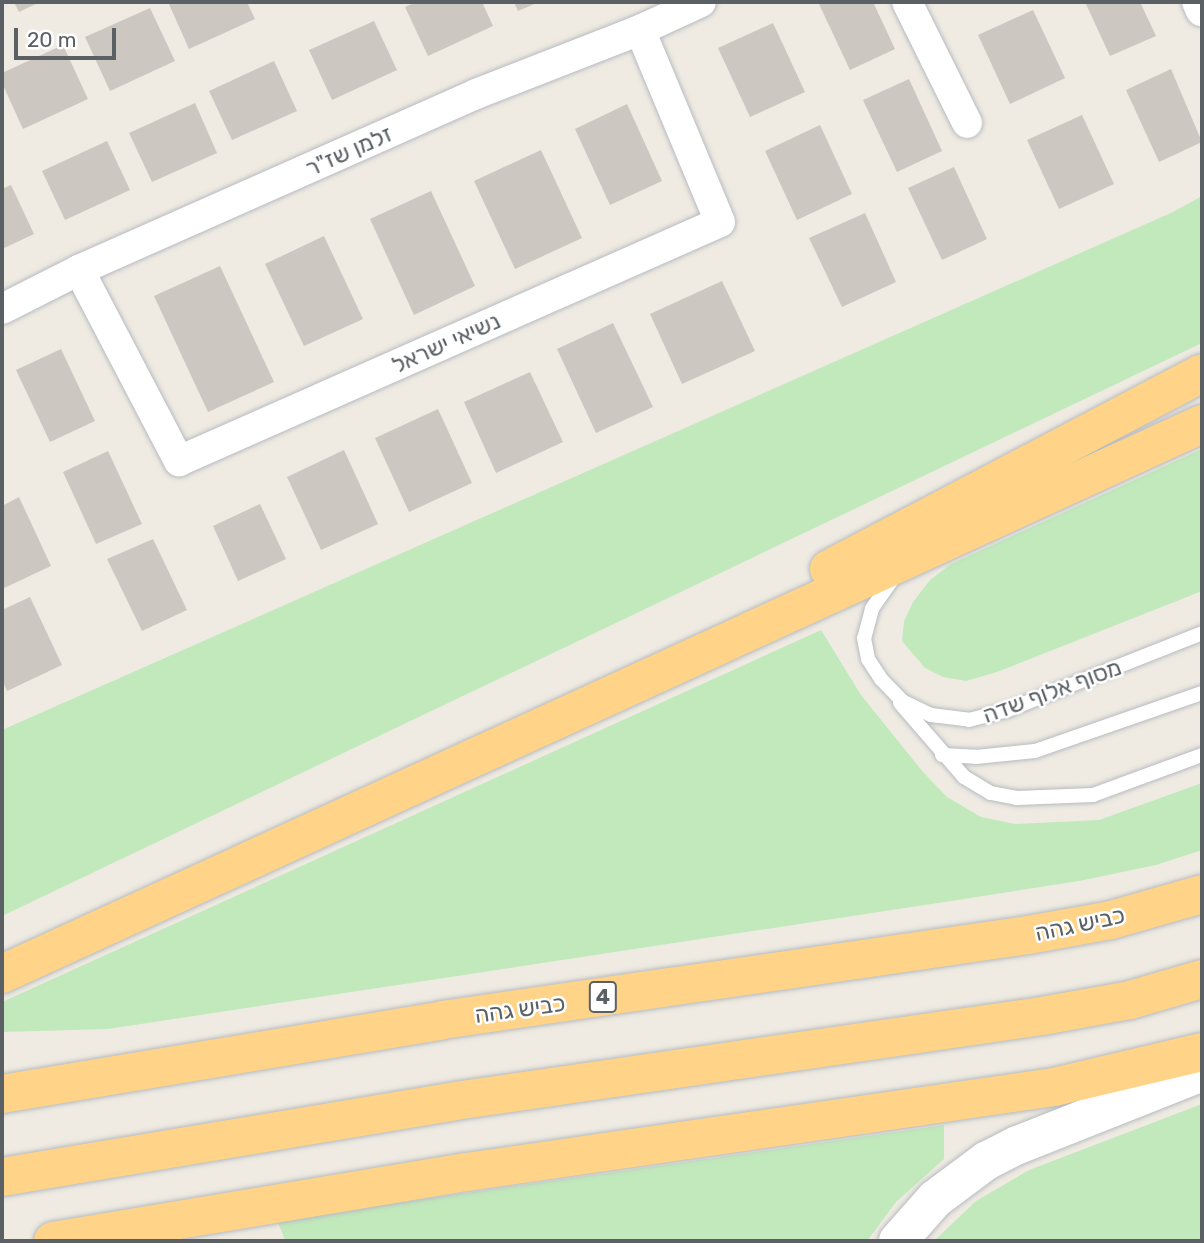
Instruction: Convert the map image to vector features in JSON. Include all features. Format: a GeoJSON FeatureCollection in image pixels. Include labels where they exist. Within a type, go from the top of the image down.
{"type":"FeatureCollection","features":[{"type":"Feature","properties":{"kind":"highway"},"geometry":{"type":"LineString","coordinates":[[431,777],[1202,373]]}},
{"type":"Feature","properties":{"kind":"highway"},"geometry":{"type":"LineString","coordinates":[[2,974],[1202,424]]}},
{"type":"Feature","properties":{"kind":"highway","name":"כביש גהה"},"geometry":{"type":"LineString","coordinates":[[2,1094],[442,1020],[1028,935],[1111,920],[1202,894]]}},
{"type":"Feature","properties":{"kind":"highway"},"geometry":{"type":"LineString","coordinates":[[2,1177],[455,1101],[1042,1016],[1130,1000],[1202,979]]}},
{"type":"Feature","properties":{"kind":"highway"},"geometry":{"type":"LineString","coordinates":[[53,1241],[467,1172],[1054,1087],[1202,1052]]}},
{"type":"Feature","properties":{"kind":"main road"},"geometry":{"type":"LineString","coordinates":[[898,1241],[935,1199],[986,1161],[1027,1141],[1202,1072]]}},
{"type":"Feature","properties":{"kind":"street","name":"זלמן שז\"ר"},"geometry":{"type":"LineString","coordinates":[[2,309],[79,270],[476,94],[640,30],[701,2]]}},
{"type":"Feature","properties":{"kind":"street"},"geometry":{"type":"LineString","coordinates":[[907,2],[967,123]]}},
{"type":"Feature","properties":{"kind":"street","name":"נשיאי ישראל"},"geometry":{"type":"LineString","coordinates":[[79,270],[179,461],[720,222],[640,30]]}},
{"type":"Feature","properties":{"kind":"lane","name":"מסוף אלוף שדה"},"geometry":{"type":"LineString","coordinates":[[911,558],[882,591],[872,609],[864,638],[868,659],[881,679],[902,701],[931,715],[969,720],[1009,710],[1202,633]]}},
{"type":"Feature","properties":{"kind":"lane"},"geometry":{"type":"LineString","coordinates":[[881,679],[942,755],[964,777],[991,793],[1017,798],[1093,795],[1202,755]]}},
{"type":"Feature","properties":{"kind":"lane"},"geometry":{"type":"LineString","coordinates":[[942,755],[976,757],[1035,751],[1202,692]]}},
{"type":"Feature","properties":{"kind":"green space"},"geometry":{"type":"Polygon","coordinates":[[[1202,196],[1202,343],[2,916],[2,730],[1173,212],[1202,196]]]}},
{"type":"Feature","properties":{"kind":"green space"},"geometry":{"type":"Polygon","coordinates":[[[1202,449],[1202,591],[997,672],[966,681],[943,677],[925,668],[902,641],[904,621],[913,602],[930,580],[951,564],[1202,449]]]}},
{"type":"Feature","properties":{"kind":"green space"},"geometry":{"type":"Polygon","coordinates":[[[821,630],[861,695],[923,772],[947,797],[981,817],[1015,824],[1099,820],[1202,783],[1202,850],[1156,865],[1079,881],[108,1029],[2,1032],[2,1002],[821,630]]]}},
{"type":"Feature","properties":{"kind":"green space"},"geometry":{"type":"Polygon","coordinates":[[[1202,1104],[1202,1241],[934,1241],[976,1201],[1029,1170],[1202,1104]]]}},
{"type":"Feature","properties":{"kind":"green space"},"geometry":{"type":"Polygon","coordinates":[[[944,1125],[944,1159],[896,1202],[867,1241],[293,1241],[285,1240],[277,1220],[944,1125]]]}},
{"type":"Feature","properties":{"kind":"building"},"geometry":{"type":"Polygon","coordinates":[[[14,2],[40,2],[19,12],[14,2]]]}},
{"type":"Feature","properties":{"kind":"building"},"geometry":{"type":"Polygon","coordinates":[[[168,2],[247,2],[255,19],[189,49],[168,2]]]}},
{"type":"Feature","properties":{"kind":"building"},"geometry":{"type":"Polygon","coordinates":[[[416,2],[482,2],[493,26],[428,56],[405,7],[416,2]]]}},
{"type":"Feature","properties":{"kind":"building"},"geometry":{"type":"Polygon","coordinates":[[[514,2],[539,2],[518,11],[514,2]]]}},
{"type":"Feature","properties":{"kind":"building"},"geometry":{"type":"Polygon","coordinates":[[[818,2],[873,2],[895,49],[850,70],[818,2]]]}},
{"type":"Feature","properties":{"kind":"building"},"geometry":{"type":"Polygon","coordinates":[[[1085,2],[1140,2],[1156,36],[1110,56],[1085,2]]]}},
{"type":"Feature","properties":{"kind":"building"},"geometry":{"type":"Polygon","coordinates":[[[150,8],[175,61],[110,91],[85,37],[150,8]]]}},
{"type":"Feature","properties":{"kind":"building"},"geometry":{"type":"Polygon","coordinates":[[[1033,10],[1065,78],[1010,104],[978,35],[1033,10]]]}},
{"type":"Feature","properties":{"kind":"building"},"geometry":{"type":"Polygon","coordinates":[[[374,21],[397,70],[332,100],[309,50],[374,21]]]}},
{"type":"Feature","properties":{"kind":"building"},"geometry":{"type":"Polygon","coordinates":[[[773,23],[805,92],[750,117],[718,48],[773,23]]]}},
{"type":"Feature","properties":{"kind":"building"},"geometry":{"type":"Polygon","coordinates":[[[63,45],[88,99],[23,129],[2,83],[2,73],[63,45]]]}},
{"type":"Feature","properties":{"kind":"building"},"geometry":{"type":"Polygon","coordinates":[[[274,61],[297,111],[232,140],[209,91],[274,61]]]}},
{"type":"Feature","properties":{"kind":"building"},"geometry":{"type":"Polygon","coordinates":[[[1171,69],[1202,142],[1159,162],[1126,90],[1171,69]]]}},
{"type":"Feature","properties":{"kind":"building"},"geometry":{"type":"Polygon","coordinates":[[[909,79],[942,151],[897,172],[863,100],[909,79]]]}},
{"type":"Feature","properties":{"kind":"building"},"geometry":{"type":"Polygon","coordinates":[[[195,103],[217,153],[152,182],[129,133],[195,103]]]}},
{"type":"Feature","properties":{"kind":"building"},"geometry":{"type":"Polygon","coordinates":[[[627,104],[662,181],[610,205],[575,129],[627,104]]]}},
{"type":"Feature","properties":{"kind":"building"},"geometry":{"type":"Polygon","coordinates":[[[1082,115],[1114,184],[1059,209],[1027,140],[1082,115]]]}},
{"type":"Feature","properties":{"kind":"building"},"geometry":{"type":"Polygon","coordinates":[[[820,125],[852,194],[797,220],[765,151],[820,125]]]}},
{"type":"Feature","properties":{"kind":"building"},"geometry":{"type":"Polygon","coordinates":[[[107,141],[130,190],[65,220],[42,171],[107,141]]]}},
{"type":"Feature","properties":{"kind":"building"},"geometry":{"type":"Polygon","coordinates":[[[541,150],[582,238],[515,269],[474,181],[541,150]]]}},
{"type":"Feature","properties":{"kind":"building"},"geometry":{"type":"Polygon","coordinates":[[[954,167],[987,239],[942,260],[908,188],[954,167]]]}},
{"type":"Feature","properties":{"kind":"building"},"geometry":{"type":"Polygon","coordinates":[[[11,185],[34,234],[2,249],[2,189],[11,185]]]}},
{"type":"Feature","properties":{"kind":"building"},"geometry":{"type":"Polygon","coordinates":[[[431,191],[475,286],[414,315],[370,219],[431,191]]]}},
{"type":"Feature","properties":{"kind":"building"},"geometry":{"type":"Polygon","coordinates":[[[865,213],[896,282],[842,307],[809,238],[865,213]]]}},
{"type":"Feature","properties":{"kind":"building"},"geometry":{"type":"Polygon","coordinates":[[[324,236],[363,319],[304,346],[265,264],[324,236]]]}},
{"type":"Feature","properties":{"kind":"building"},"geometry":{"type":"Polygon","coordinates":[[[220,266],[274,382],[208,412],[154,296],[220,266]]]}},
{"type":"Feature","properties":{"kind":"building"},"geometry":{"type":"Polygon","coordinates":[[[722,281],[755,351],[682,384],[650,314],[722,281]]]}},
{"type":"Feature","properties":{"kind":"building"},"geometry":{"type":"Polygon","coordinates":[[[613,323],[653,407],[596,433],[557,349],[613,323]]]}},
{"type":"Feature","properties":{"kind":"building"},"geometry":{"type":"Polygon","coordinates":[[[61,349],[95,421],[50,442],[16,370],[61,349]]]}},
{"type":"Feature","properties":{"kind":"building"},"geometry":{"type":"Polygon","coordinates":[[[530,372],[563,442],[496,473],[464,402],[530,372]]]}},
{"type":"Feature","properties":{"kind":"building"},"geometry":{"type":"Polygon","coordinates":[[[438,409],[472,483],[409,512],[375,438],[438,409]]]}},
{"type":"Feature","properties":{"kind":"building"},"geometry":{"type":"Polygon","coordinates":[[[344,450],[378,524],[321,550],[287,477],[344,450]]]}},
{"type":"Feature","properties":{"kind":"building"},"geometry":{"type":"Polygon","coordinates":[[[108,451],[142,524],[96,544],[63,472],[108,451]]]}},
{"type":"Feature","properties":{"kind":"building"},"geometry":{"type":"Polygon","coordinates":[[[19,497],[51,566],[2,589],[2,506],[19,497]]]}},
{"type":"Feature","properties":{"kind":"building"},"geometry":{"type":"Polygon","coordinates":[[[260,504],[286,559],[238,581],[213,526],[260,504]]]}},
{"type":"Feature","properties":{"kind":"building"},"geometry":{"type":"Polygon","coordinates":[[[153,539],[187,610],[142,631],[107,559],[153,539]]]}},
{"type":"Feature","properties":{"kind":"building"},"geometry":{"type":"Polygon","coordinates":[[[30,597],[62,665],[7,691],[2,680],[2,610],[30,597]]]}}]}
